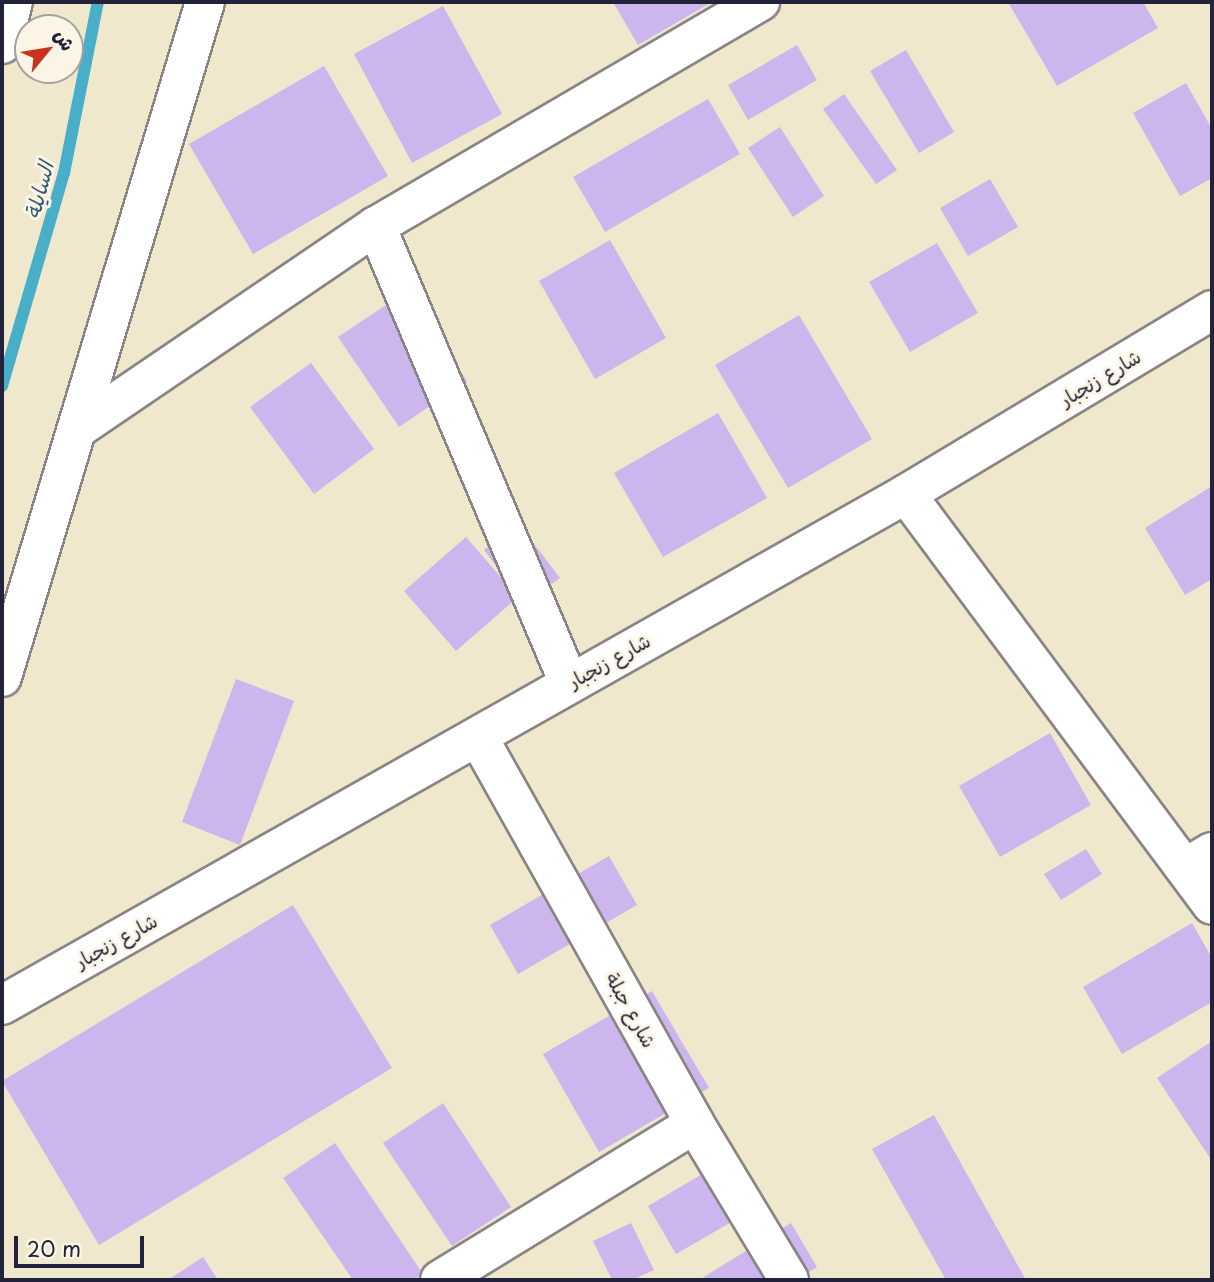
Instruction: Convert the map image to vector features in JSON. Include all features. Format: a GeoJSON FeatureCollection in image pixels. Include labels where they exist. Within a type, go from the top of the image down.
{"type":"FeatureCollection","features":[{"type":"Feature","properties":{"kind":"street"},"geometry":{"type":"LineString","coordinates":[[2,44],[13,2]]}},
{"type":"Feature","properties":{"kind":"street"},"geometry":{"type":"LineString","coordinates":[[2,677],[205,2]]}},
{"type":"Feature","properties":{"kind":"street"},"geometry":{"type":"LineString","coordinates":[[77,429],[376,226],[737,7]]}},
{"type":"Feature","properties":{"kind":"street"},"geometry":{"type":"LineString","coordinates":[[376,226],[569,683]]}},
{"type":"Feature","properties":{"kind":"street","name":"شارع زنجبار"},"geometry":{"type":"LineString","coordinates":[[2,1005],[906,494],[1212,310]]}},
{"type":"Feature","properties":{"kind":"street"},"geometry":{"type":"LineString","coordinates":[[906,494],[1198,860],[1212,905]]}},
{"type":"Feature","properties":{"kind":"street","name":"شارع جبلة"},"geometry":{"type":"LineString","coordinates":[[478,737],[695,1124],[789,1280]]}},
{"type":"Feature","properties":{"kind":"street"},"geometry":{"type":"LineString","coordinates":[[440,1280],[695,1124]]}},
{"type":"Feature","properties":{"kind":"building"},"geometry":{"type":"Polygon","coordinates":[[[613,2],[712,2],[638,45],[613,2]]]}},
{"type":"Feature","properties":{"kind":"building"},"geometry":{"type":"Polygon","coordinates":[[[1008,2],[1143,2],[1158,28],[1057,86],[1008,2]]]}},
{"type":"Feature","properties":{"kind":"building"},"geometry":{"type":"Polygon","coordinates":[[[443,6],[502,114],[412,163],[354,54],[443,6]]]}},
{"type":"Feature","properties":{"kind":"building"},"geometry":{"type":"Polygon","coordinates":[[[797,45],[817,80],[748,120],[728,85],[797,45]]]}},
{"type":"Feature","properties":{"kind":"building"},"geometry":{"type":"Polygon","coordinates":[[[906,50],[954,132],[919,153],[870,71],[906,50]]]}},
{"type":"Feature","properties":{"kind":"building"},"geometry":{"type":"Polygon","coordinates":[[[324,66],[388,176],[253,254],[189,144],[324,66]]]}},
{"type":"Feature","properties":{"kind":"building"},"geometry":{"type":"Polygon","coordinates":[[[1186,83],[1212,129],[1212,178],[1180,196],[1133,113],[1186,83]]]}},
{"type":"Feature","properties":{"kind":"building"},"geometry":{"type":"Polygon","coordinates":[[[844,94],[897,170],[876,184],[823,109],[844,94]]]}},
{"type":"Feature","properties":{"kind":"building"},"geometry":{"type":"Polygon","coordinates":[[[708,99],[740,154],[605,232],[573,177],[708,99]]]}},
{"type":"Feature","properties":{"kind":"building"},"geometry":{"type":"Polygon","coordinates":[[[780,127],[824,196],[793,217],[748,148],[780,127]]]}},
{"type":"Feature","properties":{"kind":"building"},"geometry":{"type":"Polygon","coordinates":[[[990,179],[1018,227],[968,256],[940,208],[990,179]]]}},
{"type":"Feature","properties":{"kind":"building"},"geometry":{"type":"Polygon","coordinates":[[[610,240],[666,338],[595,379],[539,281],[610,240]]]}},
{"type":"Feature","properties":{"kind":"building"},"geometry":{"type":"Polygon","coordinates":[[[937,243],[978,313],[910,352],[869,282],[937,243]]]}},
{"type":"Feature","properties":{"kind":"building"},"geometry":{"type":"Polygon","coordinates":[[[407,291],[467,381],[399,427],[338,337],[407,291]]]}},
{"type":"Feature","properties":{"kind":"building"},"geometry":{"type":"Polygon","coordinates":[[[799,315],[872,439],[788,488],[715,365],[799,315]]]}},
{"type":"Feature","properties":{"kind":"building"},"geometry":{"type":"Polygon","coordinates":[[[311,363],[374,449],[314,494],[250,407],[311,363]]]}},
{"type":"Feature","properties":{"kind":"building"},"geometry":{"type":"Polygon","coordinates":[[[718,413],[767,498],[663,557],[614,473],[718,413]]]}},
{"type":"Feature","properties":{"kind":"building"},"geometry":{"type":"Polygon","coordinates":[[[1212,486],[1212,579],[1185,595],[1145,528],[1212,486]]]}},
{"type":"Feature","properties":{"kind":"building"},"geometry":{"type":"Polygon","coordinates":[[[519,524],[560,578],[524,604],[484,550],[519,524]]]}},
{"type":"Feature","properties":{"kind":"building"},"geometry":{"type":"Polygon","coordinates":[[[466,537],[518,597],[456,651],[404,591],[466,537]]]}},
{"type":"Feature","properties":{"kind":"building"},"geometry":{"type":"Polygon","coordinates":[[[236,679],[294,701],[240,845],[182,822],[236,679]]]}},
{"type":"Feature","properties":{"kind":"building"},"geometry":{"type":"Polygon","coordinates":[[[1050,733],[1091,805],[1000,857],[959,786],[1050,733]]]}},
{"type":"Feature","properties":{"kind":"building"},"geometry":{"type":"Polygon","coordinates":[[[1086,849],[1102,874],[1061,900],[1044,874],[1086,849]]]}},
{"type":"Feature","properties":{"kind":"building"},"geometry":{"type":"Polygon","coordinates":[[[609,856],[637,905],[518,974],[490,925],[609,856]]]}},
{"type":"Feature","properties":{"kind":"building"},"geometry":{"type":"Polygon","coordinates":[[[293,905],[392,1068],[99,1245],[2,1081],[293,905]]]}},
{"type":"Feature","properties":{"kind":"building"},"geometry":{"type":"Polygon","coordinates":[[[1192,923],[1212,958],[1212,1002],[1122,1054],[1083,987],[1192,923]]]}},
{"type":"Feature","properties":{"kind":"building"},"geometry":{"type":"Polygon","coordinates":[[[652,991],[709,1088],[599,1152],[543,1054],[652,991]]]}},
{"type":"Feature","properties":{"kind":"building"},"geometry":{"type":"Polygon","coordinates":[[[1212,1041],[1212,1161],[1157,1078],[1212,1041]]]}},
{"type":"Feature","properties":{"kind":"building"},"geometry":{"type":"Polygon","coordinates":[[[443,1103],[511,1207],[452,1246],[383,1143],[443,1103]]]}},
{"type":"Feature","properties":{"kind":"building"},"geometry":{"type":"Polygon","coordinates":[[[934,1115],[1026,1280],[946,1280],[872,1149],[934,1115]]]}},
{"type":"Feature","properties":{"kind":"building"},"geometry":{"type":"Polygon","coordinates":[[[335,1143],[423,1274],[414,1280],[353,1280],[283,1178],[335,1143]]]}},
{"type":"Feature","properties":{"kind":"building"},"geometry":{"type":"Polygon","coordinates":[[[726,1160],[754,1209],[676,1254],[648,1206],[726,1160]]]}},
{"type":"Feature","properties":{"kind":"building"},"geometry":{"type":"Polygon","coordinates":[[[631,1223],[654,1270],[632,1280],[612,1280],[593,1241],[631,1223]]]}},
{"type":"Feature","properties":{"kind":"building"},"geometry":{"type":"Polygon","coordinates":[[[791,1223],[817,1267],[796,1280],[699,1280],[791,1223]]]}},
{"type":"Feature","properties":{"kind":"building"},"geometry":{"type":"Polygon","coordinates":[[[203,1257],[218,1280],[168,1280],[203,1257]]]}},
{"type":"Feature","properties":{"kind":"waterway","name":"السايلة"},"geometry":{"type":"LineString","coordinates":[[2,386],[64,173],[98,2]]}}]}
